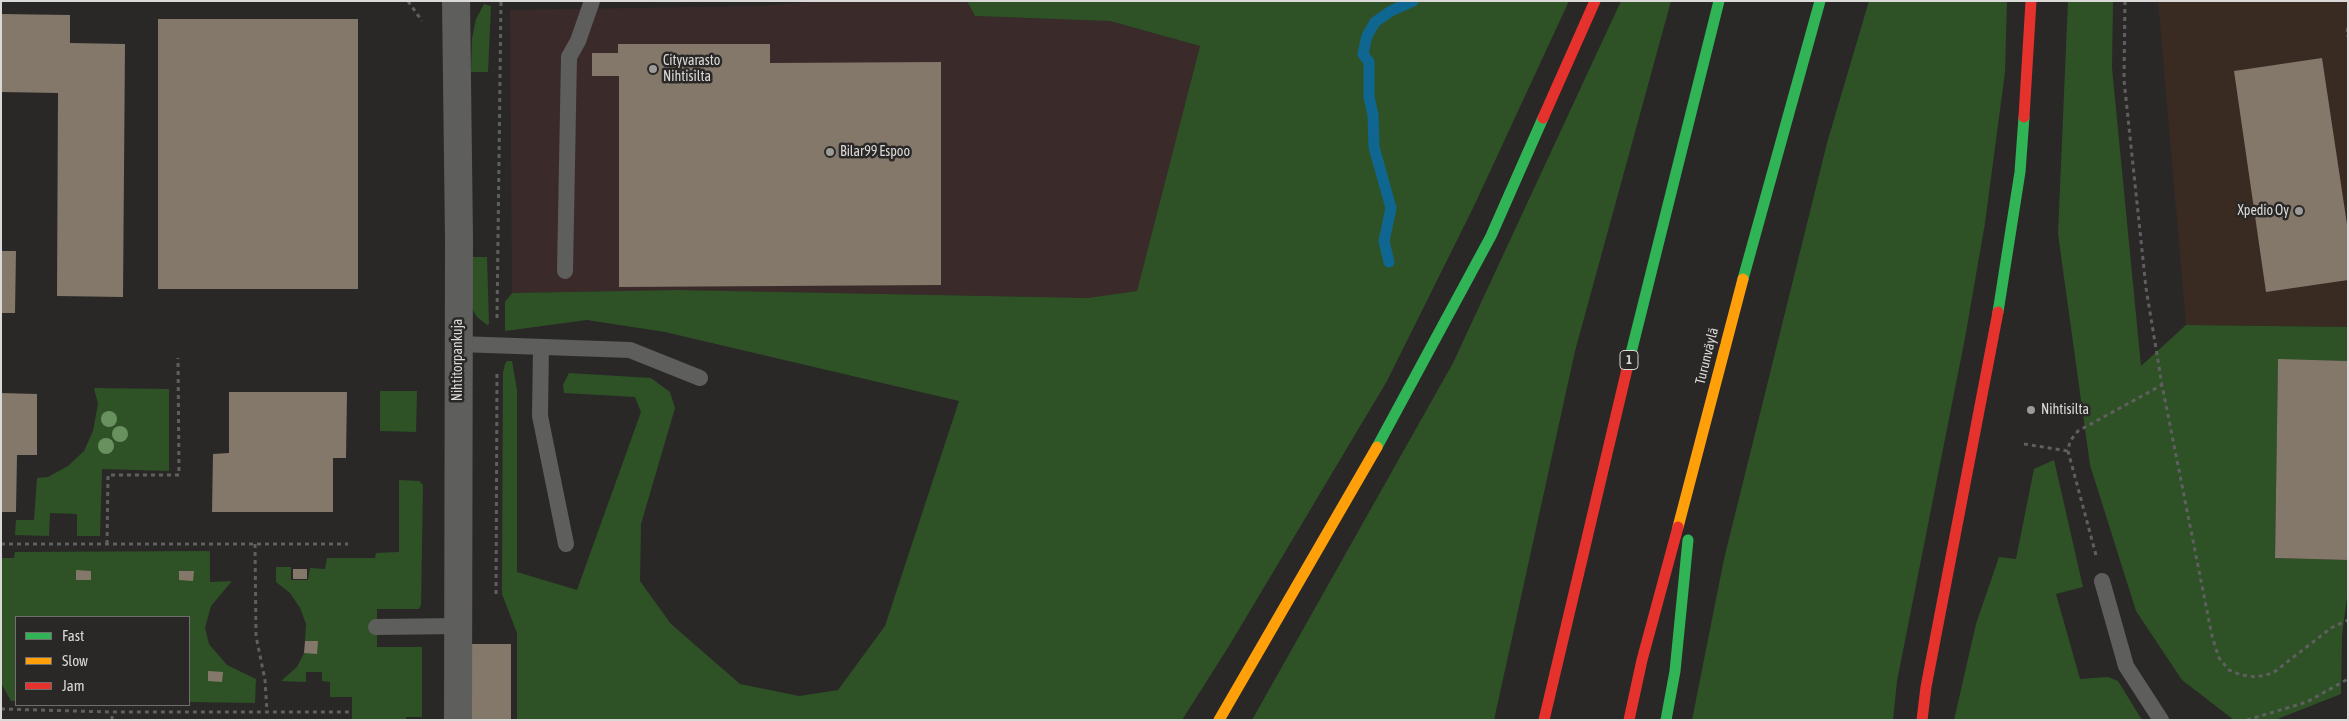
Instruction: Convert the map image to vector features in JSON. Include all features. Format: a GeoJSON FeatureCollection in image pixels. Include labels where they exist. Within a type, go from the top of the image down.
{"type":"FeatureCollection","features":[{"type":"Feature","properties":{"kind":"highway"},"geometry":{"type":"LineString","coordinates":[[1219,720],[1376,448],[1491,236],[1595,1]]}},
{"type":"Feature","properties":{"kind":"highway","name":"1"},"geometry":{"type":"LineString","coordinates":[[1544,720],[1636,330],[1719,1]]}},
{"type":"Feature","properties":{"kind":"highway","name":"Turunväylä"},"geometry":{"type":"LineString","coordinates":[[1629,720],[1642,660],[1696,463],[1737,300],[1820,1]]}},
{"type":"Feature","properties":{"kind":"highway"},"geometry":{"type":"LineString","coordinates":[[1922,720],[1926,687],[1992,350],[2018,182],[2031,1]]}},
{"type":"Feature","properties":{"kind":"highway"},"geometry":{"type":"LineString","coordinates":[[1666,720],[1675,671],[1696,463]]}},
{"type":"Feature","properties":{"kind":"street","name":"Nihtitorpankuja"},"geometry":{"type":"LineString","coordinates":[[456,1],[458,720]]}},
{"type":"Feature","properties":{"kind":"lane"},"geometry":{"type":"LineString","coordinates":[[565,271],[569,57],[578,41],[592,1]]}},
{"type":"Feature","properties":{"kind":"lane"},"geometry":{"type":"LineString","coordinates":[[458,344],[630,350],[700,378]]}},
{"type":"Feature","properties":{"kind":"lane"},"geometry":{"type":"LineString","coordinates":[[541,347],[540,416],[566,544]]}},
{"type":"Feature","properties":{"kind":"lane"},"geometry":{"type":"LineString","coordinates":[[2102,581],[2126,666],[2161,720]]}},
{"type":"Feature","properties":{"kind":"lane"},"geometry":{"type":"LineString","coordinates":[[376,627],[458,626]]}},
{"type":"Feature","properties":{"kind":"path"},"geometry":{"type":"LineString","coordinates":[[496,594],[501,1]]}},
{"type":"Feature","properties":{"kind":"path"},"geometry":{"type":"LineString","coordinates":[[2125,1],[2124,80],[2146,288],[2162,385],[2212,636],[2219,658],[2229,670],[2241,675],[2257,677],[2273,673],[2331,628],[2348,620]]}},
{"type":"Feature","properties":{"kind":"path"},"geometry":{"type":"LineString","coordinates":[[2348,28],[2346,35],[2348,36]]}},
{"type":"Feature","properties":{"kind":"path"},"geometry":{"type":"LineString","coordinates":[[107,544],[108,475],[178,475],[178,358]]}},
{"type":"Feature","properties":{"kind":"path"},"geometry":{"type":"LineString","coordinates":[[2102,581],[2068,451],[2070,441],[2078,431],[2162,385]]}},
{"type":"Feature","properties":{"kind":"path"},"geometry":{"type":"LineString","coordinates":[[2024,444],[2068,451]]}},
{"type":"Feature","properties":{"kind":"path"},"geometry":{"type":"LineString","coordinates":[[1,544],[348,544]]}},
{"type":"Feature","properties":{"kind":"path"},"geometry":{"type":"LineString","coordinates":[[255,544],[256,636],[265,680],[267,712]]}},
{"type":"Feature","properties":{"kind":"path"},"geometry":{"type":"LineString","coordinates":[[2247,720],[2307,702],[2348,678]]}},
{"type":"Feature","properties":{"kind":"path"},"geometry":{"type":"LineString","coordinates":[[1,709],[112,712],[349,712]]}},
{"type":"Feature","properties":{"kind":"path"},"geometry":{"type":"LineString","coordinates":[[112,712],[112,720]]}},
{"type":"Feature","properties":{"kind":"shaded area"},"geometry":{"type":"Polygon","coordinates":[[[821,1],[967,1],[975,16],[1110,21],[1200,46],[1137,291],[1088,298],[678,290],[512,293],[510,10],[760,6],[821,1]]]}},
{"type":"Feature","properties":{"kind":"shaded area"},"geometry":{"type":"Polygon","coordinates":[[[2158,1],[2348,1],[2348,327],[2186,325],[2158,1]]]}},
{"type":"Feature","properties":{"kind":"green space"},"geometry":{"type":"Polygon","coordinates":[[[967,1],[1569,1],[1474,206],[1387,381],[1229,646],[1182,720],[517,720],[517,633],[502,594],[503,373],[507,361],[512,361],[517,390],[517,572],[577,590],[641,412],[635,397],[564,393],[563,385],[569,373],[651,378],[670,392],[675,408],[641,524],[640,581],[671,624],[740,684],[799,696],[838,690],[885,626],[959,401],[665,332],[587,320],[505,331],[505,302],[512,293],[678,290],[1088,298],[1137,291],[1200,46],[1110,21],[975,16],[967,1]]]}},
{"type":"Feature","properties":{"kind":"green space"},"geometry":{"type":"Polygon","coordinates":[[[1621,1],[1671,1],[1575,351],[1494,720],[1252,720],[1453,363],[1621,1]]]}},
{"type":"Feature","properties":{"kind":"green space"},"geometry":{"type":"Polygon","coordinates":[[[1869,1],[2007,1],[2005,72],[1985,223],[1965,338],[1897,681],[1893,720],[1692,720],[1724,559],[1827,143],[1869,1]]]}},
{"type":"Feature","properties":{"kind":"green space"},"geometry":{"type":"Polygon","coordinates":[[[2068,1],[2113,1],[2112,68],[2141,366],[2186,325],[2348,327],[2348,361],[2278,360],[2275,558],[2348,560],[2348,590],[2342,635],[2341,694],[2275,720],[2234,720],[2182,680],[2136,611],[2090,465],[2058,234],[2068,1]]]}},
{"type":"Feature","properties":{"kind":"green space"},"geometry":{"type":"Polygon","coordinates":[[[484,4],[491,6],[488,72],[471,72],[472,39],[476,19],[484,4]]]}},
{"type":"Feature","properties":{"kind":"green space"},"geometry":{"type":"Polygon","coordinates":[[[471,257],[487,257],[489,324],[487,325],[477,317],[471,307],[471,257]]]}},
{"type":"Feature","properties":{"kind":"green space"},"geometry":{"type":"Polygon","coordinates":[[[94,388],[169,389],[169,471],[102,469],[100,536],[77,536],[77,514],[50,513],[49,536],[15,535],[16,520],[34,520],[37,478],[48,477],[68,466],[84,451],[93,431],[98,404],[94,388]]]}},
{"type":"Feature","properties":{"kind":"green space"},"geometry":{"type":"Polygon","coordinates":[[[380,391],[417,391],[416,432],[380,431],[380,391]]]}},
{"type":"Feature","properties":{"kind":"green space"},"geometry":{"type":"Polygon","coordinates":[[[2054,460],[2083,587],[2056,594],[2080,679],[2108,677],[2118,681],[2142,720],[1954,720],[1976,624],[1999,557],[2016,559],[2034,469],[2054,460]]]}},
{"type":"Feature","properties":{"kind":"green space"},"geometry":{"type":"Polygon","coordinates":[[[399,480],[419,481],[423,485],[421,605],[419,609],[377,609],[377,647],[422,647],[422,717],[406,717],[406,720],[352,720],[352,697],[330,697],[330,682],[322,681],[322,672],[306,672],[306,682],[281,681],[297,667],[304,653],[317,641],[305,641],[306,624],[300,608],[290,593],[276,582],[276,567],[291,567],[291,580],[308,580],[310,568],[325,569],[327,558],[375,558],[376,553],[399,552],[399,480]]]}},
{"type":"Feature","properties":{"kind":"green space"},"geometry":{"type":"Polygon","coordinates":[[[210,551],[210,582],[232,581],[211,606],[205,628],[209,644],[227,665],[256,679],[255,703],[190,702],[190,616],[15,616],[15,701],[11,701],[1,683],[1,558],[14,558],[15,552],[210,551]]]}},
{"type":"Feature","properties":{"kind":"building"},"geometry":{"type":"Polygon","coordinates":[[[1,14],[70,15],[70,43],[125,44],[123,297],[57,296],[58,93],[1,92],[1,14]]]}},
{"type":"Feature","properties":{"kind":"building"},"geometry":{"type":"Polygon","coordinates":[[[158,19],[358,19],[358,289],[158,289],[158,19]]]}},
{"type":"Feature","properties":{"kind":"building"},"geometry":{"type":"Polygon","coordinates":[[[618,44],[770,44],[770,63],[941,62],[941,285],[619,287],[619,76],[592,76],[592,53],[618,53],[618,44]]]}},
{"type":"Feature","properties":{"kind":"building"},"geometry":{"type":"Polygon","coordinates":[[[2322,58],[2348,231],[2348,280],[2266,292],[2234,71],[2322,58]]]}},
{"type":"Feature","properties":{"kind":"building"},"geometry":{"type":"Polygon","coordinates":[[[1,251],[16,251],[15,313],[1,313],[1,251]]]}},
{"type":"Feature","properties":{"kind":"building"},"geometry":{"type":"Polygon","coordinates":[[[2278,359],[2348,361],[2348,560],[2275,558],[2278,359]]]}},
{"type":"Feature","properties":{"kind":"building"},"geometry":{"type":"Polygon","coordinates":[[[229,392],[347,392],[346,458],[333,458],[333,512],[212,512],[213,454],[229,453],[229,392]]]}},
{"type":"Feature","properties":{"kind":"building"},"geometry":{"type":"Polygon","coordinates":[[[1,393],[37,394],[37,455],[17,455],[16,512],[1,512],[1,393]]]}},
{"type":"Feature","properties":{"kind":"building"},"geometry":{"type":"Polygon","coordinates":[[[293,569],[307,569],[307,579],[293,579],[293,569]]]}},
{"type":"Feature","properties":{"kind":"building"},"geometry":{"type":"Polygon","coordinates":[[[76,570],[91,571],[91,580],[76,580],[76,570]]]}},
{"type":"Feature","properties":{"kind":"building"},"geometry":{"type":"Polygon","coordinates":[[[179,571],[194,571],[193,581],[179,580],[179,571]]]}},
{"type":"Feature","properties":{"kind":"building"},"geometry":{"type":"Polygon","coordinates":[[[305,641],[318,641],[317,654],[304,653],[305,641]]]}},
{"type":"Feature","properties":{"kind":"building"},"geometry":{"type":"Polygon","coordinates":[[[471,644],[511,644],[511,720],[472,720],[471,644]]]}},
{"type":"Feature","properties":{"kind":"building"},"geometry":{"type":"Polygon","coordinates":[[[208,671],[223,672],[222,682],[208,681],[208,671]]]}},
{"type":"Feature","properties":{"kind":"waterway"},"geometry":{"type":"LineString","coordinates":[[1389,262],[1384,241],[1391,208],[1374,147],[1373,115],[1369,97],[1369,62],[1363,54],[1367,36],[1375,22],[1391,11],[1413,1]]}},
{"type":"Feature","properties":{"kind":"traffic: fast"},"geometry":{"type":"LineString","coordinates":[[1627,369],[1719,1]]}},
{"type":"Feature","properties":{"kind":"traffic: fast"},"geometry":{"type":"LineString","coordinates":[[1743,279],[1820,1]]}},
{"type":"Feature","properties":{"kind":"traffic: fast"},"geometry":{"type":"LineString","coordinates":[[1998,312],[2020,172],[2024,117]]}},
{"type":"Feature","properties":{"kind":"traffic: fast"},"geometry":{"type":"LineString","coordinates":[[1377,447],[1491,236],[1543,118]]}},
{"type":"Feature","properties":{"kind":"traffic: fast"},"geometry":{"type":"LineString","coordinates":[[1666,720],[1675,671],[1688,540]]}},
{"type":"Feature","properties":{"kind":"traffic: slow"},"geometry":{"type":"LineString","coordinates":[[1678,527],[1743,279]]}},
{"type":"Feature","properties":{"kind":"traffic: slow"},"geometry":{"type":"LineString","coordinates":[[1219,720],[1377,447]]}},
{"type":"Feature","properties":{"kind":"traffic: jam"},"geometry":{"type":"LineString","coordinates":[[1543,118],[1595,1]]}},
{"type":"Feature","properties":{"kind":"traffic: jam"},"geometry":{"type":"LineString","coordinates":[[2024,117],[2031,1]]}},
{"type":"Feature","properties":{"kind":"traffic: jam"},"geometry":{"type":"LineString","coordinates":[[1922,720],[1926,687],[1998,312]]}},
{"type":"Feature","properties":{"kind":"traffic: jam"},"geometry":{"type":"LineString","coordinates":[[1544,720],[1627,369]]}},
{"type":"Feature","properties":{"kind":"traffic: jam"},"geometry":{"type":"LineString","coordinates":[[1629,720],[1642,660],[1678,527]]}},
{"type":"Feature","properties":{"kind":"place","name":"Cityvarasto Nihtisilta"},"geometry":{"type":"Point","coordinates":[653,69]}},
{"type":"Feature","properties":{"kind":"place","name":"Bilar99 Espoo"},"geometry":{"type":"Point","coordinates":[830,152]}},
{"type":"Feature","properties":{"kind":"place","name":"Xpedio Oy"},"geometry":{"type":"Point","coordinates":[2299,211]}},
{"type":"Feature","properties":{"kind":"place","name":"Nihtisilta"},"geometry":{"type":"Point","coordinates":[2031,410]}}]}
